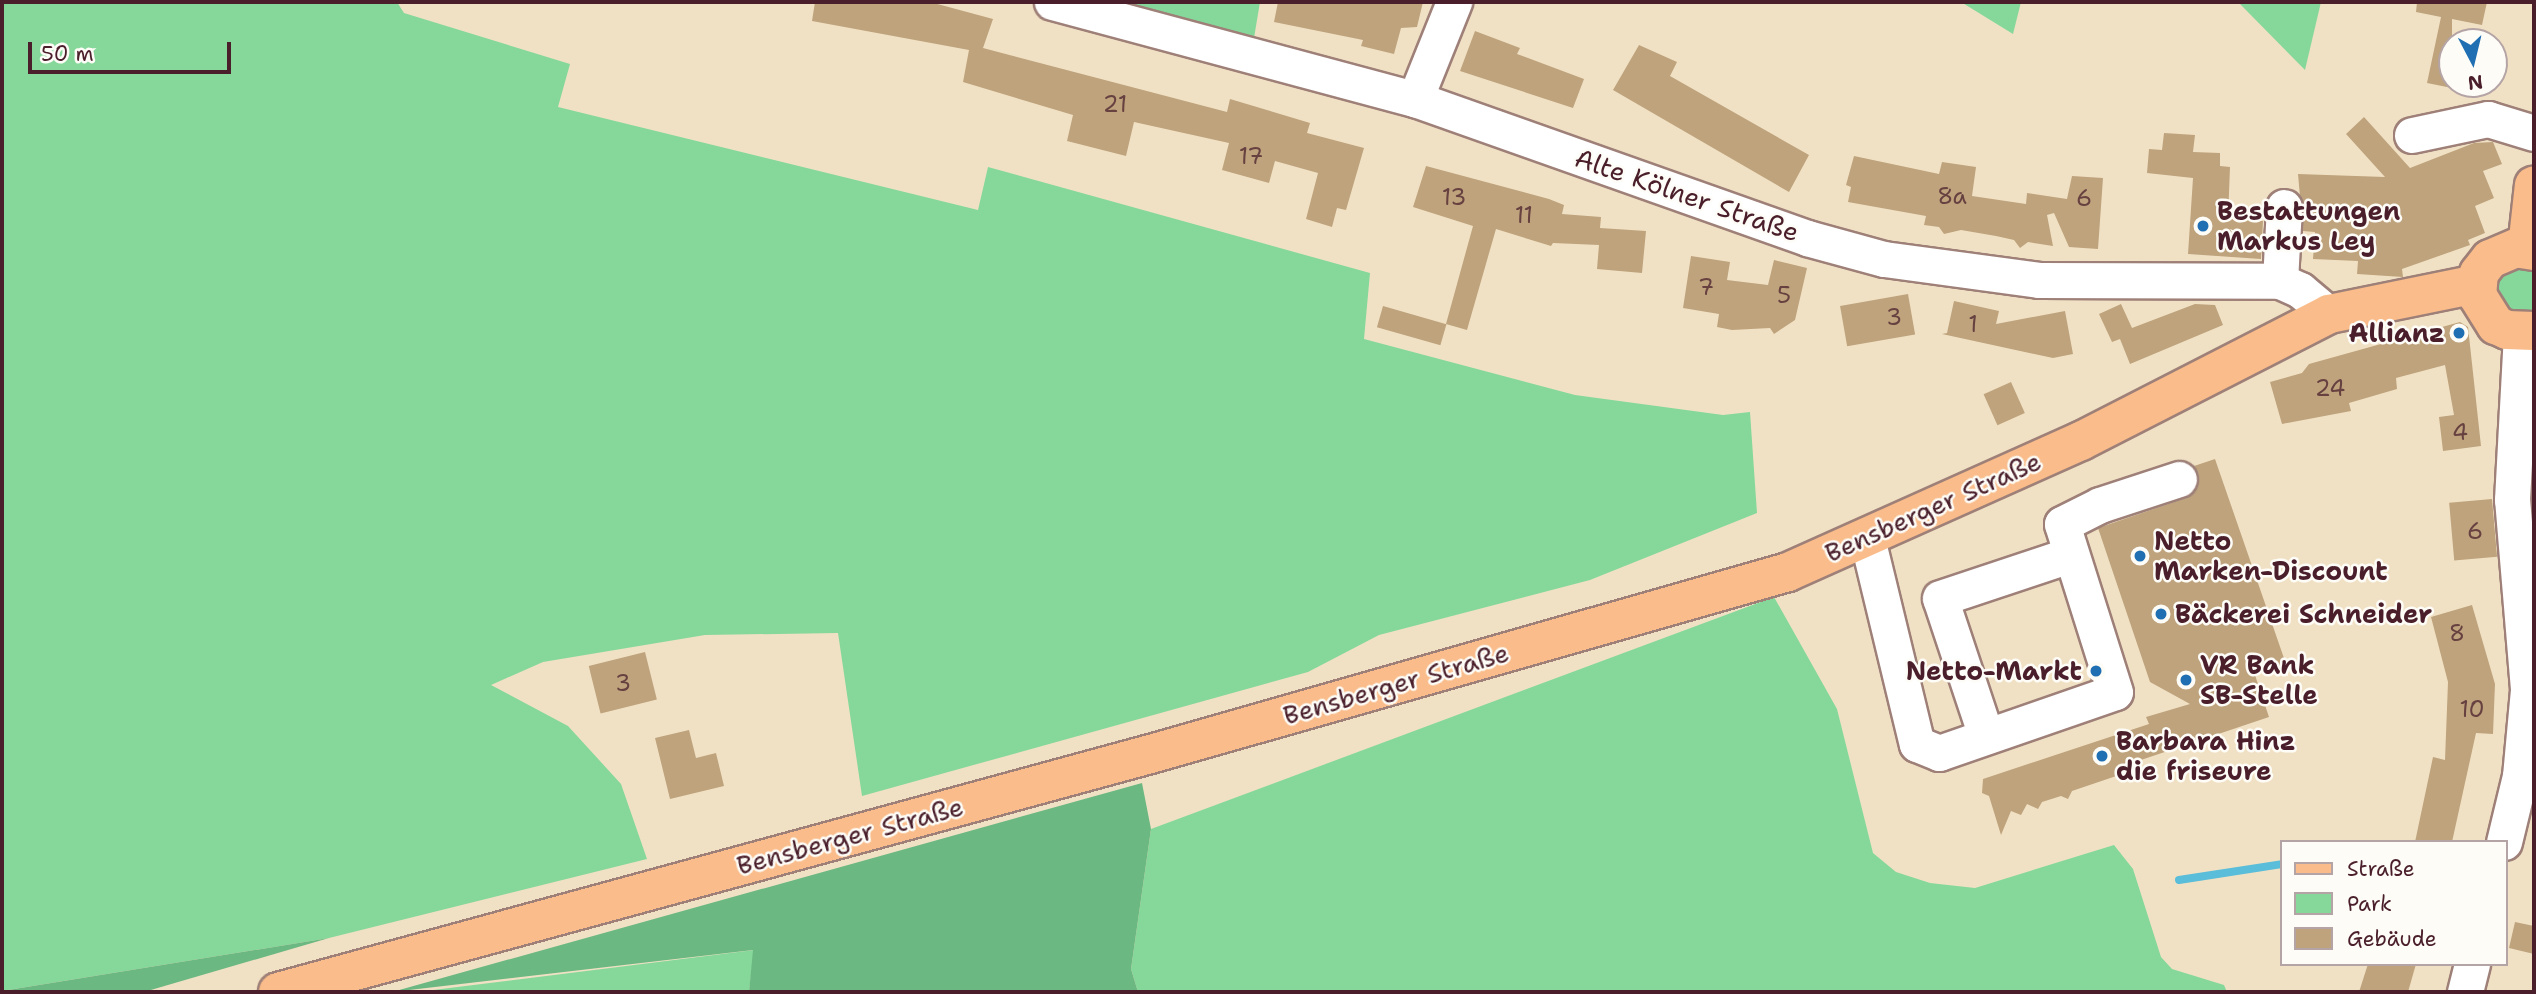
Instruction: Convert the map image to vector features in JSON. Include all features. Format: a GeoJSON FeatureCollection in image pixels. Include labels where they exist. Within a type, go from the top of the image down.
{"type":"FeatureCollection","features":[{"type":"Feature","properties":{"kind":"main road"},"geometry":{"type":"LineString","coordinates":[[2527,332],[2496,325],[2480,306],[2477,284],[2490,259],[2530,250],[2534,185]]}},
{"type":"Feature","properties":{"kind":"main road","name":"Bensberger Straße"},"geometry":{"type":"LineString","coordinates":[[278,992],[1690,603],[1788,572],[2081,440],[2329,314],[2477,284]]}},
{"type":"Feature","properties":{"kind":"street","name":"Alte Kölner Straße"},"geometry":{"type":"LineString","coordinates":[[1052,2],[1415,99],[1807,237],[1884,258],[2039,279],[2280,281],[2300,290],[2329,314]]}},
{"type":"Feature","properties":{"kind":"street"},"geometry":{"type":"LineString","coordinates":[[1415,99],[1454,2]]}},
{"type":"Feature","properties":{"kind":"street"},"geometry":{"type":"LineString","coordinates":[[2412,135],[2488,119],[2534,133]]}},
{"type":"Feature","properties":{"kind":"street"},"geometry":{"type":"LineString","coordinates":[[2280,281],[2284,207]]}},
{"type":"Feature","properties":{"kind":"street"},"geometry":{"type":"LineString","coordinates":[[2504,840],[2520,776],[2528,689],[2512,500],[2527,332]]}},
{"type":"Feature","properties":{"kind":"street"},"geometry":{"type":"LineString","coordinates":[[1867,538],[1917,744],[1938,753],[2115,692],[2069,555],[2062,524],[2100,505],[2179,478]]}},
{"type":"Feature","properties":{"kind":"street"},"geometry":{"type":"LineString","coordinates":[[1986,736],[1940,598],[2069,555]]}},
{"type":"Feature","properties":{"kind":"street"},"geometry":{"type":"LineString","coordinates":[[2465,992],[2472,966]]}},
{"type":"Feature","properties":{"kind":"green space"},"geometry":{"type":"Polygon","coordinates":[[[2,2],[397,2],[404,13],[570,64],[558,107],[978,210],[988,167],[1370,273],[1364,339],[1575,395],[1723,415],[1750,412],[1757,513],[1590,580],[1379,635],[1308,672],[862,796],[838,633],[705,635],[543,662],[491,685],[568,726],[621,784],[647,859],[329,938],[2,991],[2,2]]]}},
{"type":"Feature","properties":{"kind":"green space"},"geometry":{"type":"Polygon","coordinates":[[[1123,2],[1260,2],[1254,38],[1123,2]]]}},
{"type":"Feature","properties":{"kind":"green space"},"geometry":{"type":"Polygon","coordinates":[[[1961,2],[2021,2],[2013,34],[1961,2]]]}},
{"type":"Feature","properties":{"kind":"green space"},"geometry":{"type":"Polygon","coordinates":[[[2238,2],[2321,2],[2305,70],[2238,2]]]}},
{"type":"Feature","properties":{"kind":"green space"},"geometry":{"type":"Polygon","coordinates":[[[2534,264],[2534,313],[2511,314],[2498,301],[2498,276],[2505,267],[2534,264]]]}},
{"type":"Feature","properties":{"kind":"green space"},"geometry":{"type":"Polygon","coordinates":[[[1774,597],[1837,709],[1873,853],[1896,872],[1930,883],[1975,888],[2114,845],[2133,869],[2161,957],[2172,969],[2224,985],[2227,992],[1138,992],[1131,969],[1151,829],[1774,597]]]}},
{"type":"Feature","properties":{"kind":"green space"},"geometry":{"type":"Polygon","coordinates":[[[1142,783],[1151,829],[1131,969],[1138,992],[749,992],[753,950],[392,992],[1142,783]]]}},
{"type":"Feature","properties":{"kind":"green space"},"geometry":{"type":"Polygon","coordinates":[[[329,938],[144,992],[2,992],[2,991],[329,938]]]}},
{"type":"Feature","properties":{"kind":"green space"},"geometry":{"type":"Polygon","coordinates":[[[754,950],[749,992],[417,992],[754,950]]]}},
{"type":"Feature","properties":{"kind":"building"},"geometry":{"type":"Polygon","coordinates":[[[815,2],[930,2],[993,19],[983,48],[1227,112],[1230,99],[1310,123],[1307,133],[1364,148],[1346,210],[1337,208],[1332,227],[1306,219],[1318,173],[1275,161],[1269,183],[1222,170],[1229,143],[1134,122],[1126,156],[1067,141],[1073,115],[963,82],[969,50],[812,21],[815,2]]]}},
{"type":"Feature","properties":{"kind":"building"},"geometry":{"type":"Polygon","coordinates":[[[1278,2],[1423,2],[1417,27],[1401,28],[1394,54],[1361,46],[1363,40],[1274,22],[1278,2]]]}},
{"type":"Feature","properties":{"kind":"building"},"geometry":{"type":"Polygon","coordinates":[[[2417,2],[2487,2],[2482,25],[2452,19],[2452,28],[2439,28],[2441,17],[2416,12],[2417,2]]]}},
{"type":"Feature","properties":{"kind":"building"},"geometry":{"type":"Polygon","coordinates":[[[1475,31],[1520,48],[1517,54],[1584,79],[1573,108],[1460,71],[1475,31]]]}},
{"type":"Feature","properties":{"kind":"building"},"geometry":{"type":"Polygon","coordinates":[[[2438,31],[2438,85],[2427,83],[2438,31]]]}},
{"type":"Feature","properties":{"kind":"building"},"geometry":{"type":"Polygon","coordinates":[[[1639,45],[1677,62],[1670,76],[1809,155],[1789,192],[1613,90],[1639,45]]]}},
{"type":"Feature","properties":{"kind":"building"},"geometry":{"type":"Polygon","coordinates":[[[2364,117],[2410,168],[2474,143],[2493,142],[2502,164],[2483,171],[2494,198],[2475,206],[2485,233],[2468,240],[2470,245],[2402,269],[2403,277],[2357,274],[2358,261],[2313,259],[2315,232],[2303,231],[2298,174],[2385,177],[2346,134],[2364,117]]]}},
{"type":"Feature","properties":{"kind":"building"},"geometry":{"type":"Polygon","coordinates":[[[2164,133],[2195,135],[2193,152],[2220,153],[2220,166],[2230,167],[2228,219],[2263,221],[2261,259],[2188,254],[2193,178],[2147,173],[2149,149],[2162,150],[2164,133]]]}},
{"type":"Feature","properties":{"kind":"building"},"geometry":{"type":"Polygon","coordinates":[[[1854,156],[1939,174],[1942,162],[1976,167],[1972,196],[2026,204],[2027,193],[2067,199],[2072,176],[2103,178],[2098,249],[2069,247],[2054,213],[2047,215],[2053,246],[2028,242],[2020,248],[2014,240],[1996,236],[1961,230],[1944,234],[1939,227],[1924,225],[1926,216],[1848,202],[1851,187],[1846,185],[1854,156]]]}},
{"type":"Feature","properties":{"kind":"building"},"geometry":{"type":"Polygon","coordinates":[[[1426,166],[1549,199],[1564,205],[1562,214],[1601,217],[1600,228],[1646,231],[1642,273],[1597,269],[1599,245],[1553,243],[1551,246],[1496,229],[1467,330],[1446,324],[1473,226],[1413,207],[1426,166]]]}},
{"type":"Feature","properties":{"kind":"building"},"geometry":{"type":"Polygon","coordinates":[[[1691,256],[1730,262],[1727,280],[1768,285],[1774,260],[1807,268],[1795,320],[1774,334],[1770,328],[1732,330],[1717,327],[1719,314],[1683,308],[1691,256]]]}},
{"type":"Feature","properties":{"kind":"building"},"geometry":{"type":"Polygon","coordinates":[[[1908,294],[1915,334],[1847,346],[1840,306],[1908,294]]]}},
{"type":"Feature","properties":{"kind":"building"},"geometry":{"type":"Polygon","coordinates":[[[1954,301],[1999,311],[1996,324],[2065,311],[2073,354],[2053,358],[1942,334],[1947,333],[1954,301]]]}},
{"type":"Feature","properties":{"kind":"building"},"geometry":{"type":"Polygon","coordinates":[[[2121,304],[2132,328],[2195,304],[2215,305],[2223,325],[2130,364],[2120,339],[2112,342],[2099,314],[2121,304]]]}},
{"type":"Feature","properties":{"kind":"building"},"geometry":{"type":"Polygon","coordinates":[[[1383,306],[1446,324],[1440,345],[1377,327],[1383,306]]]}},
{"type":"Feature","properties":{"kind":"building"},"geometry":{"type":"Polygon","coordinates":[[[2460,322],[2468,327],[2481,446],[2443,451],[2439,417],[2454,415],[2445,365],[2396,378],[2397,389],[2349,403],[2351,411],[2282,424],[2270,382],[2302,373],[2309,364],[2460,322]]]}},
{"type":"Feature","properties":{"kind":"building"},"geometry":{"type":"Polygon","coordinates":[[[2011,382],[2025,413],[1997,425],[1984,394],[2011,382]]]}},
{"type":"Feature","properties":{"kind":"building"},"geometry":{"type":"Polygon","coordinates":[[[2215,459],[2286,664],[2255,675],[2269,717],[2129,764],[2131,771],[2072,791],[2068,799],[2061,796],[2042,802],[2038,809],[2027,804],[2021,815],[2011,811],[2001,835],[1989,796],[1982,793],[1983,779],[2149,724],[2146,717],[2190,704],[2150,682],[2098,528],[2186,498],[2198,484],[2194,466],[2215,459]]]}},
{"type":"Feature","properties":{"kind":"building"},"geometry":{"type":"Polygon","coordinates":[[[2492,499],[2497,557],[2454,561],[2449,503],[2492,499]]]}},
{"type":"Feature","properties":{"kind":"building"},"geometry":{"type":"Polygon","coordinates":[[[2472,605],[2495,684],[2493,734],[2476,733],[2452,840],[2415,840],[2433,757],[2445,760],[2448,682],[2431,617],[2472,605]]]}},
{"type":"Feature","properties":{"kind":"building"},"geometry":{"type":"Polygon","coordinates":[[[645,652],[657,700],[601,714],[589,666],[645,652]]]}},
{"type":"Feature","properties":{"kind":"building"},"geometry":{"type":"Polygon","coordinates":[[[689,730],[696,758],[716,753],[724,786],[670,799],[655,738],[689,730]]]}},
{"type":"Feature","properties":{"kind":"building"},"geometry":{"type":"Polygon","coordinates":[[[2515,922],[2534,926],[2534,954],[2509,948],[2515,922]]]}},
{"type":"Feature","properties":{"kind":"building"},"geometry":{"type":"Polygon","coordinates":[[[2367,966],[2415,966],[2408,992],[2359,992],[2367,966]]]}},
{"type":"Feature","properties":{"kind":"waterway"},"geometry":{"type":"LineString","coordinates":[[2179,880],[2280,864]]}},
{"type":"Feature","properties":{"kind":"place","name":"Bestattungen Markus Ley"},"geometry":{"type":"Point","coordinates":[2203,226]}},
{"type":"Feature","properties":{"kind":"place","name":"Allianz"},"geometry":{"type":"Point","coordinates":[2459,333]}},
{"type":"Feature","properties":{"kind":"place","name":"Netto Marken-Discount"},"geometry":{"type":"Point","coordinates":[2140,556]}},
{"type":"Feature","properties":{"kind":"place","name":"Bäckerei Schneider"},"geometry":{"type":"Point","coordinates":[2161,614]}},
{"type":"Feature","properties":{"kind":"place","name":"Netto-Markt"},"geometry":{"type":"Point","coordinates":[2096,671]}},
{"type":"Feature","properties":{"kind":"place","name":"VR Bank SB-Stelle"},"geometry":{"type":"Point","coordinates":[2186,680]}},
{"type":"Feature","properties":{"kind":"place","name":"Barbara Hinz die friseure"},"geometry":{"type":"Point","coordinates":[2102,756]}}]}
